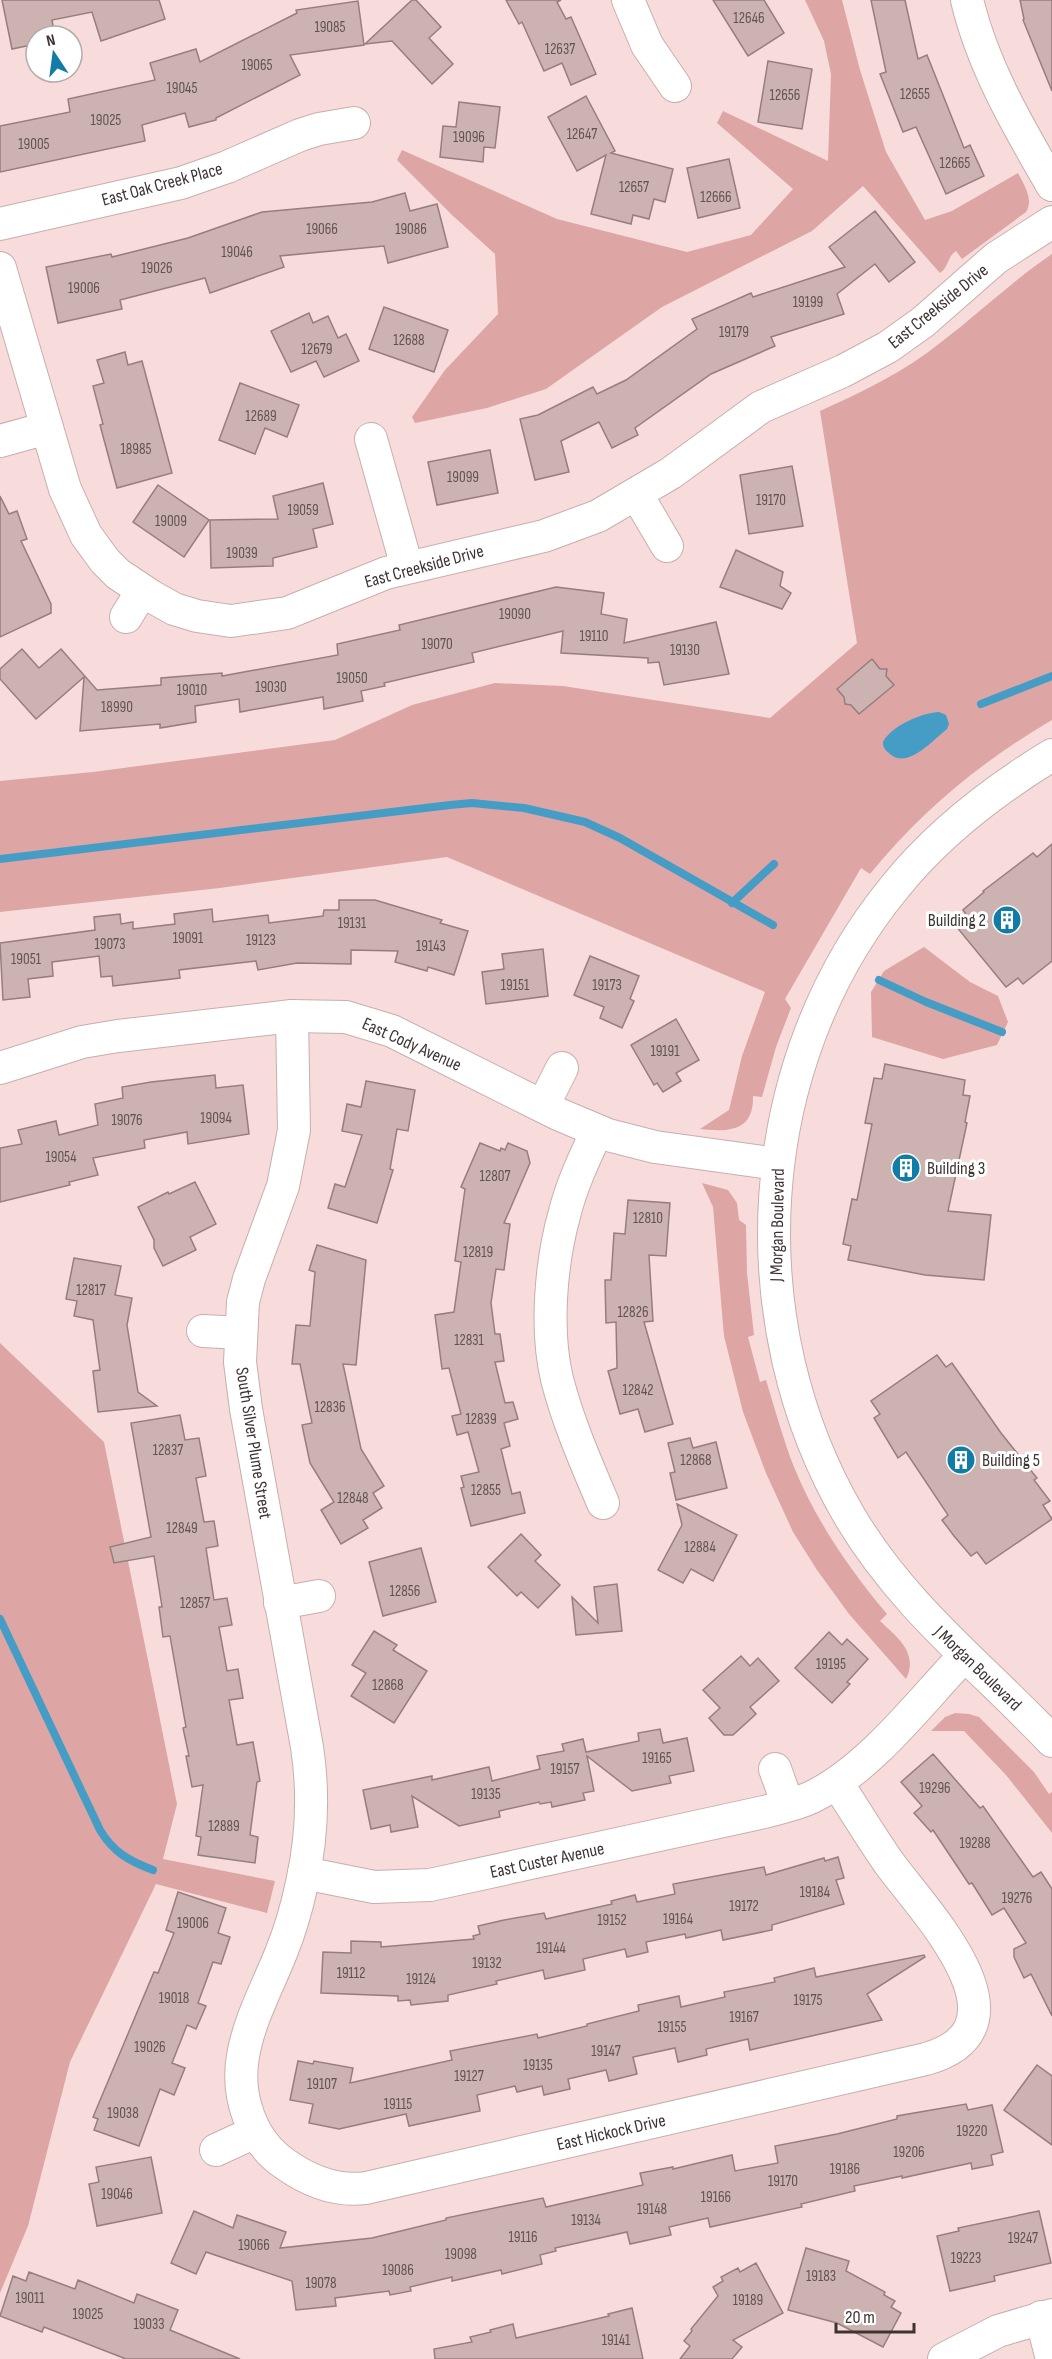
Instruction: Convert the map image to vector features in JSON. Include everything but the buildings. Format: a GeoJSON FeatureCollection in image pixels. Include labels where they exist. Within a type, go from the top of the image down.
{"type":"FeatureCollection","features":[{"type":"Feature","properties":{"kind":"street"},"geometry":{"type":"LineString","coordinates":[[628,0],[647,45],[675,86]]}},
{"type":"Feature","properties":{"kind":"street"},"geometry":{"type":"LineString","coordinates":[[967,0],[980,43],[993,75],[1052,185]]}},
{"type":"Feature","properties":{"kind":"street","name":"East Oak Creek Place"},"geometry":{"type":"LineString","coordinates":[[0,224],[181,183],[227,167],[300,135],[354,123]]}},
{"type":"Feature","properties":{"kind":"street","name":"East Creekside Drive"},"geometry":{"type":"LineString","coordinates":[[0,268],[65,489],[86,535],[111,567],[142,591],[174,609],[197,616],[231,621],[249,620],[294,611],[365,580],[407,567],[544,536],[589,520],[636,495],[683,465],[761,407],[850,368],[899,339],[923,322],[990,263],[1052,222]]}},
{"type":"Feature","properties":{"kind":"street"},"geometry":{"type":"LineString","coordinates":[[0,441],[47,428]]}},
{"type":"Feature","properties":{"kind":"street"},"geometry":{"type":"LineString","coordinates":[[371,439],[407,567]]}},
{"type":"Feature","properties":{"kind":"street"},"geometry":{"type":"LineString","coordinates":[[636,495],[667,546]]}},
{"type":"Feature","properties":{"kind":"street"},"geometry":{"type":"LineString","coordinates":[[126,617],[142,591]]}},
{"type":"Feature","properties":{"kind":"street","name":"J Morgan Boulevard"},"geometry":{"type":"LineString","coordinates":[[1052,755],[994,793],[933,846],[895,886],[864,928],[829,990],[809,1036],[789,1102],[777,1164],[773,1214],[776,1289],[786,1352],[805,1421],[830,1479],[870,1548],[912,1602],[1052,1741]]}},
{"type":"Feature","properties":{"kind":"street","name":"East Cody Avenue"},"geometry":{"type":"LineString","coordinates":[[0,1068],[82,1042],[105,1038],[292,1016],[337,1016],[372,1024],[597,1131],[655,1147],[777,1164]]}},
{"type":"Feature","properties":{"kind":"street","name":"South Silver Plume Street"},"geometry":{"type":"LineString","coordinates":[[292,1016],[295,1113],[293,1139],[278,1203],[245,1290],[241,1333],[243,1390],[311,1780],[312,1813],[304,1873]]}},
{"type":"Feature","properties":{"kind":"street"},"geometry":{"type":"LineString","coordinates":[[543,1106],[562,1068]]}},
{"type":"Feature","properties":{"kind":"street"},"geometry":{"type":"LineString","coordinates":[[597,1131],[564,1214],[553,1277],[552,1312],[554,1357],[560,1388],[578,1444],[603,1503]]}},
{"type":"Feature","properties":{"kind":"street"},"geometry":{"type":"LineString","coordinates":[[203,1331],[241,1333]]}},
{"type":"Feature","properties":{"kind":"street"},"geometry":{"type":"LineString","coordinates":[[280,1603],[319,1596]]}},
{"type":"Feature","properties":{"kind":"street","name":"East Custer Avenue"},"geometry":{"type":"LineString","coordinates":[[304,1873],[374,1887],[430,1885],[788,1805],[811,1797],[837,1783],[870,1756],[964,1656]]}},
{"type":"Feature","properties":{"kind":"street"},"geometry":{"type":"LineString","coordinates":[[775,1769],[788,1805]]}},
{"type":"Feature","properties":{"kind":"street","name":"East Hickock Drive"},"geometry":{"type":"LineString","coordinates":[[304,1873],[290,1930],[249,2032],[243,2056],[243,2092],[247,2113],[255,2132],[275,2157],[306,2178],[339,2188],[366,2188],[926,2059],[949,2050],[960,2041],[981,2030],[975,2010],[974,1996],[962,1966],[938,1926],[888,1862],[837,1783]]}},
{"type":"Feature","properties":{"kind":"street"},"geometry":{"type":"LineString","coordinates":[[216,2150],[255,2132]]}},
{"type":"Feature","properties":{"kind":"street"},"geometry":{"type":"LineString","coordinates":[[944,2359],[998,2331],[1046,2316],[1052,2359]]}},
{"type":"Feature","properties":{"kind":"shaded area"},"geometry":{"type":"Polygon","coordinates":[[[805,0],[842,0],[860,70],[886,152],[925,220],[952,211],[1018,173],[1029,197],[1026,212],[962,259],[956,251],[940,273],[863,186],[812,231],[662,307],[546,389],[487,408],[415,423],[412,417],[445,370],[498,314],[495,254],[397,160],[402,150],[557,219],[687,252],[751,235],[793,189],[717,123],[723,111],[828,161],[831,74],[824,41],[805,0]]]}},
{"type":"Feature","properties":{"kind":"shaded area"},"geometry":{"type":"Polygon","coordinates":[[[1052,254],[1052,720],[1001,752],[954,789],[910,829],[870,874],[861,868],[785,999],[791,1008],[776,1047],[762,1097],[753,1096],[749,1117],[744,1123],[729,1129],[700,1129],[729,1110],[742,1056],[765,992],[447,857],[220,888],[0,912],[0,781],[93,772],[335,740],[412,705],[495,683],[563,686],[770,718],[857,643],[820,411],[867,389],[912,363],[1052,254]]]}},
{"type":"Feature","properties":{"kind":"shaded area"},"geometry":{"type":"Polygon","coordinates":[[[924,947],[970,982],[998,996],[1008,1022],[997,1045],[943,1059],[872,1037],[871,992],[884,971],[924,947]]]}},
{"type":"Feature","properties":{"kind":"shaded area"},"geometry":{"type":"Polygon","coordinates":[[[702,1183],[728,1190],[737,1203],[739,1220],[746,1225],[747,1273],[754,1335],[748,1337],[760,1382],[766,1380],[790,1456],[823,1526],[860,1580],[887,1614],[880,1621],[908,1653],[910,1661],[906,1679],[849,1614],[817,1570],[793,1532],[766,1473],[743,1412],[724,1336],[713,1207],[702,1183]]]}},
{"type":"Feature","properties":{"kind":"shaded area"},"geometry":{"type":"Polygon","coordinates":[[[0,1343],[104,1442],[177,1804],[163,1859],[275,1881],[267,1913],[156,1884],[70,2062],[28,2226],[0,2293],[0,1343]]]}},
{"type":"Feature","properties":{"kind":"shaded area"},"geometry":{"type":"Polygon","coordinates":[[[955,1713],[979,1717],[1034,1772],[1049,1794],[1052,1792],[1052,1833],[1006,1775],[964,1731],[931,1731],[945,1717],[955,1713]]]}},
{"type":"Feature","properties":{"kind":"water"},"geometry":{"type":"Polygon","coordinates":[[[939,712],[946,715],[949,724],[947,729],[920,752],[912,756],[897,758],[883,746],[887,736],[899,726],[915,718],[939,712]]]}},
{"type":"Feature","properties":{"kind":"waterway"},"geometry":{"type":"LineString","coordinates":[[981,704],[1052,676]]}},
{"type":"Feature","properties":{"kind":"waterway"},"geometry":{"type":"LineString","coordinates":[[0,859],[472,803],[524,808],[585,822],[620,838],[773,925]]}},
{"type":"Feature","properties":{"kind":"waterway"},"geometry":{"type":"LineString","coordinates":[[732,903],[774,864]]}},
{"type":"Feature","properties":{"kind":"waterway"},"geometry":{"type":"LineString","coordinates":[[879,980],[926,1002],[1002,1032]]}},
{"type":"Feature","properties":{"kind":"waterway"},"geometry":{"type":"LineString","coordinates":[[0,1619],[100,1830],[122,1855],[153,1870]]}},
{"type":"Feature","properties":{"kind":"place","name":"Building 2"},"geometry":{"type":"Point","coordinates":[1007,920]}},
{"type":"Feature","properties":{"kind":"place","name":"Building 3"},"geometry":{"type":"Point","coordinates":[906,1168]}},
{"type":"Feature","properties":{"kind":"place","name":"Building 5"},"geometry":{"type":"Point","coordinates":[961,1460]}}]}
